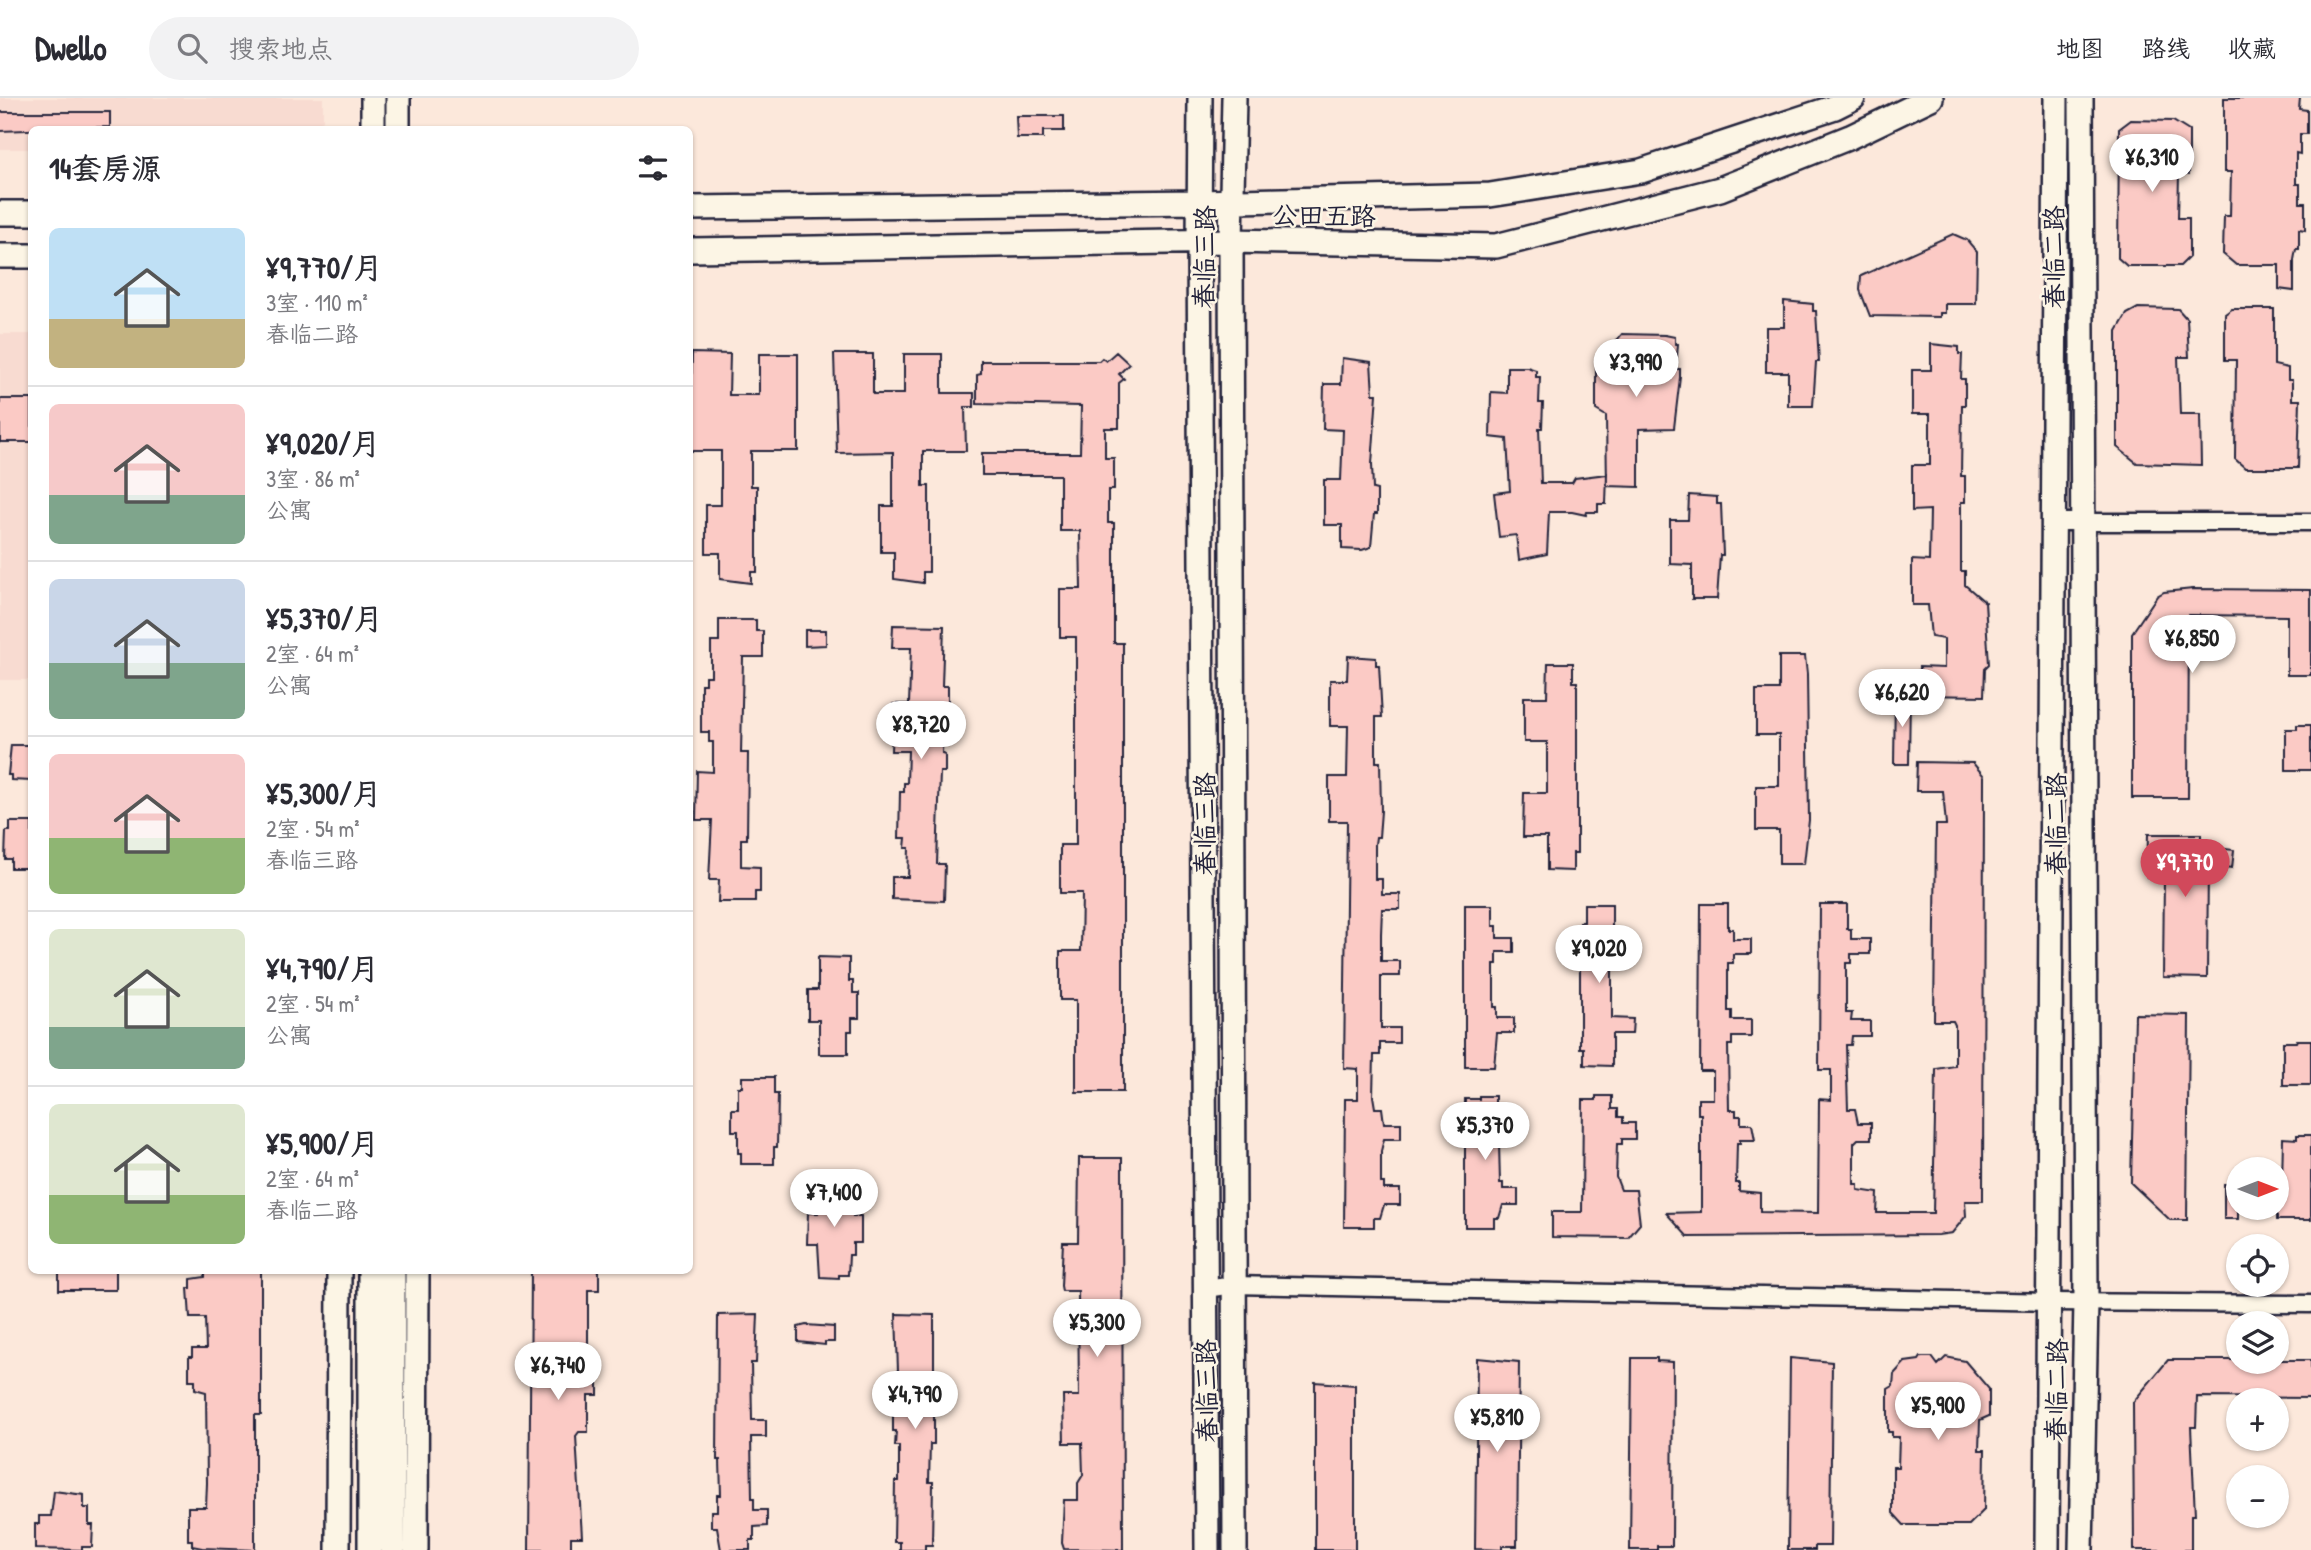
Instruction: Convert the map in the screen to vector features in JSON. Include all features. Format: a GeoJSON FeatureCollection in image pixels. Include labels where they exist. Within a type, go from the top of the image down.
{"type":"FeatureCollection","features":[{"type":"Feature","properties":{"kind":"street"},"geometry":{"type":"LineString","coordinates":[[373,98],[373,126]]}},
{"type":"Feature","properties":{"kind":"street"},"geometry":{"type":"LineString","coordinates":[[398,98],[398,126]]}},
{"type":"Feature","properties":{"kind":"street","name":"春临三路"},"geometry":{"type":"LineString","coordinates":[[1200,98],[1207,1550]]}},
{"type":"Feature","properties":{"kind":"street","name":"春临三路"},"geometry":{"type":"LineString","coordinates":[[1234,98],[1231,241],[1236,1550]]}},
{"type":"Feature","properties":{"kind":"street","name":"公田五路"},"geometry":{"type":"LineString","coordinates":[[693,208],[1199,202],[1490,195],[1641,172],[1835,107],[1853,98]]}},
{"type":"Feature","properties":{"kind":"street","name":"公田五路"},"geometry":{"type":"LineString","coordinates":[[693,250],[1231,241],[1496,246],[1720,189],[1850,136],[1931,98]]}},
{"type":"Feature","properties":{"kind":"street","name":"春临二路"},"geometry":{"type":"LineString","coordinates":[[2048,1550],[2056,98]]}},
{"type":"Feature","properties":{"kind":"street","name":"春临二路"},"geometry":{"type":"LineString","coordinates":[[2081,98],[2086,1302],[2081,1550]]}},
{"type":"Feature","properties":{"kind":"street"},"geometry":{"type":"LineString","coordinates":[[0,213],[28,213]]}},
{"type":"Feature","properties":{"kind":"street"},"geometry":{"type":"LineString","coordinates":[[0,256],[28,256]]}},
{"type":"Feature","properties":{"kind":"street"},"geometry":{"type":"LineString","coordinates":[[2055,522],[2311,523]]}},
{"type":"Feature","properties":{"kind":"street"},"geometry":{"type":"LineString","coordinates":[[338,1550],[339,1274]]}},
{"type":"Feature","properties":{"kind":"street"},"geometry":{"type":"LineString","coordinates":[[370,1274],[370,1550]]}},
{"type":"Feature","properties":{"kind":"street"},"geometry":{"type":"LineString","coordinates":[[393,1274],[393,1550]]}},
{"type":"Feature","properties":{"kind":"street"},"geometry":{"type":"LineString","coordinates":[[416,1550],[417,1274]]}},
{"type":"Feature","properties":{"kind":"street"},"geometry":{"type":"LineString","coordinates":[[1207,1289],[1233,1285],[2050,1302],[2311,1304]]}},
{"type":"Feature","properties":{"kind":"shaded area"},"geometry":{"type":"Polygon","coordinates":[[[0,98],[323,98],[323,120],[315,126],[28,126],[28,149],[0,149],[0,98]]]}},
{"type":"Feature","properties":{"kind":"shaded area"},"geometry":{"type":"Polygon","coordinates":[[[0,334],[28,334],[28,680],[0,680],[0,334]]]}},
{"type":"Feature","properties":{"kind":"building"},"geometry":{"type":"Polygon","coordinates":[[[2224,98],[2300,98],[2299,109],[2307,110],[2307,134],[2300,134],[2300,154],[2296,153],[2296,184],[2300,184],[2300,203],[2305,203],[2305,230],[2299,229],[2299,249],[2296,249],[2294,260],[2294,291],[2279,289],[2279,265],[2236,265],[2223,254],[2224,216],[2230,216],[2231,172],[2224,172],[2224,98]]]}},
{"type":"Feature","properties":{"kind":"building"},"geometry":{"type":"Polygon","coordinates":[[[0,112],[110,112],[110,126],[28,126],[28,130],[0,131],[0,112]]]}},
{"type":"Feature","properties":{"kind":"building"},"geometry":{"type":"Polygon","coordinates":[[[1016,116],[1064,116],[1064,131],[1043,131],[1043,138],[1017,138],[1016,116]]]}},
{"type":"Feature","properties":{"kind":"building"},"geometry":{"type":"Polygon","coordinates":[[[2131,120],[2173,121],[2189,131],[2189,174],[2179,173],[2178,218],[2189,218],[2189,257],[2180,266],[2127,266],[2118,258],[2119,129],[2131,120]]]}},
{"type":"Feature","properties":{"kind":"building"},"geometry":{"type":"Polygon","coordinates":[[[1953,234],[1967,240],[1977,252],[1976,304],[1945,304],[1945,313],[1940,313],[1940,317],[1870,316],[1860,290],[1861,276],[1953,234]]]}},
{"type":"Feature","properties":{"kind":"building"},"geometry":{"type":"Polygon","coordinates":[[[1784,301],[1813,304],[1813,311],[1816,311],[1819,362],[1816,362],[1813,406],[1788,406],[1788,372],[1766,372],[1766,327],[1784,327],[1784,301]]]}},
{"type":"Feature","properties":{"kind":"building"},"geometry":{"type":"Polygon","coordinates":[[[2138,308],[2178,309],[2187,319],[2189,357],[2178,357],[2180,414],[2200,414],[2201,465],[2137,463],[2117,447],[2117,331],[2127,314],[2138,308]]]}},
{"type":"Feature","properties":{"kind":"building"},"geometry":{"type":"Polygon","coordinates":[[[2232,309],[2274,309],[2274,365],[2288,368],[2288,380],[2292,380],[2292,400],[2300,400],[2298,468],[2245,468],[2235,459],[2236,360],[2225,360],[2225,314],[2232,309]]]}},
{"type":"Feature","properties":{"kind":"building"},"geometry":{"type":"Polygon","coordinates":[[[1622,334],[1665,335],[1675,337],[1675,344],[1678,344],[1676,369],[1680,369],[1680,377],[1674,428],[1639,429],[1639,487],[1607,486],[1606,416],[1596,410],[1596,367],[1612,367],[1611,347],[1622,334]]]}},
{"type":"Feature","properties":{"kind":"building"},"geometry":{"type":"Polygon","coordinates":[[[1931,344],[1959,347],[1959,354],[1962,354],[1961,379],[1965,379],[1965,405],[1962,405],[1961,476],[1965,476],[1965,502],[1961,502],[1961,571],[1965,571],[1965,585],[1985,602],[1989,664],[1985,668],[1984,696],[1918,695],[1919,667],[1944,668],[1944,639],[1931,637],[1928,605],[1912,605],[1912,560],[1929,561],[1930,510],[1912,511],[1912,465],[1930,465],[1930,414],[1912,414],[1912,370],[1931,370],[1931,344]]]}},
{"type":"Feature","properties":{"kind":"building"},"geometry":{"type":"Polygon","coordinates":[[[1116,352],[1129,364],[1119,374],[1124,379],[1119,383],[1119,428],[1105,428],[1105,458],[1114,458],[1114,490],[1108,490],[1108,523],[1114,523],[1114,643],[1123,643],[1123,1092],[1076,1092],[1076,1000],[1060,1000],[1060,951],[1081,951],[1082,893],[1060,893],[1060,845],[1076,845],[1076,637],[1060,637],[1060,589],[1081,589],[1080,531],[1060,531],[1060,475],[982,475],[982,453],[1080,453],[1081,406],[977,404],[977,375],[981,374],[981,361],[1099,361],[1102,358],[1106,361],[1116,352]]]}},
{"type":"Feature","properties":{"kind":"building"},"geometry":{"type":"Polygon","coordinates":[[[693,353],[730,354],[729,395],[759,395],[759,354],[798,354],[798,451],[751,451],[751,486],[757,486],[757,572],[751,572],[751,583],[720,579],[720,553],[706,553],[706,505],[721,505],[721,451],[693,451],[693,353]]]}},
{"type":"Feature","properties":{"kind":"building"},"geometry":{"type":"Polygon","coordinates":[[[834,354],[873,354],[873,394],[904,394],[904,354],[942,354],[942,393],[974,393],[974,407],[965,407],[966,451],[923,451],[923,486],[929,486],[929,572],[923,572],[923,583],[894,579],[894,552],[881,552],[881,506],[893,506],[893,452],[837,453],[834,354]]]}},
{"type":"Feature","properties":{"kind":"building"},"geometry":{"type":"Polygon","coordinates":[[[1342,358],[1371,362],[1373,394],[1377,394],[1372,464],[1373,489],[1377,490],[1377,514],[1374,514],[1371,547],[1362,550],[1342,549],[1342,525],[1324,525],[1324,480],[1341,480],[1343,430],[1323,429],[1324,384],[1341,384],[1342,358]]]}},
{"type":"Feature","properties":{"kind":"building"},"geometry":{"type":"Polygon","coordinates":[[[1507,367],[1527,367],[1536,370],[1536,377],[1540,377],[1539,403],[1543,403],[1542,428],[1539,428],[1541,483],[1572,483],[1575,478],[1607,474],[1606,504],[1598,504],[1598,512],[1587,512],[1586,515],[1549,512],[1547,554],[1519,560],[1516,535],[1499,537],[1494,493],[1510,491],[1507,439],[1490,437],[1491,392],[1507,393],[1507,367]]]}},
{"type":"Feature","properties":{"kind":"building"},"geometry":{"type":"Polygon","coordinates":[[[0,399],[28,399],[28,442],[0,442],[0,399]]]}},
{"type":"Feature","properties":{"kind":"building"},"geometry":{"type":"Polygon","coordinates":[[[1689,495],[1717,497],[1717,504],[1721,504],[1723,555],[1720,555],[1717,599],[1692,599],[1692,565],[1670,564],[1670,520],[1688,520],[1689,495]]]}},
{"type":"Feature","properties":{"kind":"building"},"geometry":{"type":"Polygon","coordinates":[[[2193,589],[2311,590],[2311,675],[2287,675],[2287,616],[2189,615],[2188,798],[2132,798],[2132,633],[2157,596],[2164,592],[2193,589]]]}},
{"type":"Feature","properties":{"kind":"building"},"geometry":{"type":"Polygon","coordinates":[[[719,620],[756,620],[756,631],[763,631],[763,657],[743,657],[741,753],[748,753],[747,839],[741,839],[741,866],[760,867],[760,892],[755,892],[755,902],[718,902],[719,880],[709,880],[712,820],[696,820],[697,771],[713,772],[713,742],[709,742],[709,732],[701,732],[701,684],[705,684],[705,676],[711,676],[711,642],[719,642],[719,620]]]}},
{"type":"Feature","properties":{"kind":"building"},"geometry":{"type":"Polygon","coordinates":[[[893,625],[944,626],[942,686],[948,686],[948,711],[943,711],[942,754],[945,755],[945,772],[940,772],[937,864],[945,864],[944,901],[892,899],[892,877],[908,877],[909,848],[905,848],[906,838],[899,838],[900,792],[904,792],[904,783],[907,783],[908,751],[891,751],[893,704],[909,704],[911,648],[892,648],[893,625]]]}},
{"type":"Feature","properties":{"kind":"building"},"geometry":{"type":"Polygon","coordinates":[[[805,630],[826,630],[826,645],[805,646],[805,630]]]}},
{"type":"Feature","properties":{"kind":"building"},"geometry":{"type":"Polygon","coordinates":[[[1348,656],[1376,658],[1376,665],[1379,665],[1382,717],[1376,717],[1376,762],[1380,762],[1381,811],[1379,837],[1376,837],[1375,844],[1375,879],[1382,879],[1382,894],[1400,894],[1400,909],[1382,909],[1381,934],[1381,961],[1400,961],[1400,976],[1381,976],[1381,1028],[1399,1028],[1399,1043],[1380,1043],[1380,1055],[1374,1055],[1373,1096],[1375,1108],[1382,1108],[1384,1123],[1401,1123],[1401,1139],[1384,1139],[1381,1151],[1381,1183],[1384,1183],[1384,1189],[1400,1189],[1400,1205],[1384,1205],[1380,1218],[1374,1218],[1374,1227],[1344,1227],[1345,1099],[1358,1099],[1358,1069],[1344,1068],[1347,821],[1329,821],[1329,777],[1347,777],[1348,726],[1330,726],[1330,680],[1347,680],[1348,656]]]}},
{"type":"Feature","properties":{"kind":"building"},"geometry":{"type":"Polygon","coordinates":[[[1779,656],[1805,656],[1809,820],[1804,864],[1779,864],[1779,830],[1756,830],[1756,786],[1779,786],[1779,735],[1756,735],[1756,690],[1779,690],[1779,656]]]}},
{"type":"Feature","properties":{"kind":"building"},"geometry":{"type":"Polygon","coordinates":[[[1548,663],[1573,663],[1573,682],[1577,682],[1577,853],[1573,853],[1573,871],[1547,870],[1547,837],[1523,837],[1524,793],[1547,793],[1547,742],[1524,742],[1524,697],[1547,697],[1548,663]]]}},
{"type":"Feature","properties":{"kind":"building"},"geometry":{"type":"Polygon","coordinates":[[[1895,694],[1910,694],[1909,764],[1894,764],[1895,694]]]}},
{"type":"Feature","properties":{"kind":"building"},"geometry":{"type":"Polygon","coordinates":[[[2297,725],[2311,725],[2311,770],[2286,770],[2286,729],[2297,729],[2297,725]]]}},
{"type":"Feature","properties":{"kind":"building"},"geometry":{"type":"Polygon","coordinates":[[[11,745],[28,745],[28,781],[11,780],[11,775],[8,775],[11,745]]]}},
{"type":"Feature","properties":{"kind":"building"},"geometry":{"type":"Polygon","coordinates":[[[1917,762],[1973,763],[1984,776],[1983,1201],[1965,1201],[1966,1216],[1952,1233],[1938,1235],[1688,1237],[1666,1213],[1701,1212],[1701,1114],[1698,1114],[1698,1099],[1713,1099],[1713,1071],[1700,1071],[1701,904],[1728,904],[1728,929],[1733,929],[1733,939],[1751,939],[1751,954],[1733,954],[1733,963],[1728,963],[1728,1011],[1732,1011],[1732,1020],[1751,1020],[1751,1037],[1732,1037],[1732,1045],[1728,1045],[1729,1110],[1736,1110],[1736,1116],[1741,1116],[1741,1124],[1752,1124],[1755,1140],[1740,1140],[1740,1143],[1737,1143],[1736,1183],[1739,1183],[1739,1191],[1760,1193],[1760,1212],[1818,1213],[1819,1099],[1831,1100],[1831,1070],[1819,1070],[1820,904],[1847,904],[1847,929],[1851,929],[1851,939],[1870,939],[1870,954],[1851,954],[1851,963],[1846,963],[1846,1013],[1852,1013],[1851,1021],[1870,1021],[1870,1036],[1852,1036],[1851,1045],[1846,1045],[1848,1109],[1855,1109],[1858,1123],[1871,1123],[1871,1139],[1858,1139],[1854,1143],[1854,1184],[1858,1184],[1858,1190],[1878,1193],[1877,1213],[1933,1213],[1936,1069],[1955,1066],[1955,1025],[1953,1021],[1934,1021],[1936,825],[1946,825],[1943,791],[1916,791],[1917,762]]]}},
{"type":"Feature","properties":{"kind":"building"},"geometry":{"type":"Polygon","coordinates":[[[10,822],[28,822],[28,868],[11,868],[11,859],[5,859],[6,831],[10,831],[10,822]]]}},
{"type":"Feature","properties":{"kind":"building"},"geometry":{"type":"Polygon","coordinates":[[[2148,834],[2201,834],[2201,846],[2234,850],[2232,868],[2208,864],[2207,978],[2163,977],[2164,877],[2147,877],[2148,834]]]}},
{"type":"Feature","properties":{"kind":"building"},"geometry":{"type":"Polygon","coordinates":[[[1584,904],[1612,904],[1612,938],[1633,939],[1633,953],[1612,953],[1612,1018],[1633,1019],[1632,1034],[1612,1034],[1612,1066],[1584,1065],[1584,1048],[1580,1048],[1580,922],[1584,922],[1584,904]]]}},
{"type":"Feature","properties":{"kind":"building"},"geometry":{"type":"Polygon","coordinates":[[[1465,905],[1493,905],[1493,926],[1497,926],[1497,938],[1514,938],[1514,952],[1497,952],[1497,964],[1494,964],[1494,1007],[1497,1007],[1497,1018],[1514,1018],[1514,1033],[1497,1033],[1494,1067],[1465,1067],[1465,905]]]}},
{"type":"Feature","properties":{"kind":"building"},"geometry":{"type":"Polygon","coordinates":[[[818,957],[849,958],[849,981],[853,981],[853,993],[859,993],[859,1018],[852,1018],[852,1031],[848,1031],[848,1054],[819,1054],[819,1020],[808,1020],[808,990],[818,990],[818,957]]]}},
{"type":"Feature","properties":{"kind":"building"},"geometry":{"type":"Polygon","coordinates":[[[2135,1014],[2189,1015],[2187,1220],[2170,1220],[2131,1183],[2135,1014]]]}},
{"type":"Feature","properties":{"kind":"building"},"geometry":{"type":"Polygon","coordinates":[[[2311,1040],[2311,1085],[2283,1085],[2283,1042],[2311,1040]]]}},
{"type":"Feature","properties":{"kind":"building"},"geometry":{"type":"Polygon","coordinates":[[[742,1077],[774,1077],[774,1094],[778,1094],[774,1164],[741,1164],[738,1131],[732,1131],[732,1109],[738,1109],[738,1087],[742,1087],[742,1077]]]}},
{"type":"Feature","properties":{"kind":"building"},"geometry":{"type":"Polygon","coordinates":[[[1479,1096],[1495,1096],[1495,1108],[1500,1109],[1503,1123],[1518,1124],[1518,1139],[1503,1139],[1503,1143],[1499,1143],[1500,1183],[1503,1183],[1503,1189],[1518,1189],[1518,1205],[1503,1205],[1499,1218],[1494,1218],[1494,1227],[1465,1227],[1465,1099],[1479,1099],[1479,1096]]]}},
{"type":"Feature","properties":{"kind":"building"},"geometry":{"type":"Polygon","coordinates":[[[1596,1096],[1612,1096],[1612,1109],[1618,1109],[1618,1117],[1623,1117],[1623,1123],[1635,1123],[1635,1139],[1622,1139],[1622,1144],[1617,1144],[1616,1177],[1621,1190],[1636,1190],[1640,1224],[1628,1238],[1552,1237],[1552,1212],[1582,1212],[1583,1100],[1596,1100],[1596,1096]]]}},
{"type":"Feature","properties":{"kind":"building"},"geometry":{"type":"Polygon","coordinates":[[[2297,1135],[2311,1135],[2311,1220],[2289,1220],[2289,1157],[2283,1157],[2283,1138],[2297,1139],[2297,1135]]]}},
{"type":"Feature","properties":{"kind":"building"},"geometry":{"type":"Polygon","coordinates":[[[1079,1158],[1122,1158],[1123,1550],[1064,1549],[1062,1543],[1064,1500],[1078,1500],[1078,1483],[1083,1475],[1082,1443],[1064,1443],[1063,1396],[1079,1396],[1078,1291],[1062,1291],[1061,1286],[1063,1242],[1078,1242],[1079,1158]]]}},
{"type":"Feature","properties":{"kind":"building"},"geometry":{"type":"Polygon","coordinates":[[[820,1180],[849,1183],[849,1203],[853,1203],[853,1216],[861,1216],[861,1243],[853,1243],[848,1275],[839,1275],[839,1278],[820,1277],[818,1244],[807,1244],[808,1213],[818,1213],[820,1180]]]}},
{"type":"Feature","properties":{"kind":"building"},"geometry":{"type":"Polygon","coordinates":[[[2224,1184],[2226,1184],[2226,1219],[2224,1184]]]}},
{"type":"Feature","properties":{"kind":"building"},"geometry":{"type":"Polygon","coordinates":[[[59,1274],[116,1274],[116,1290],[59,1290],[59,1274]]]}},
{"type":"Feature","properties":{"kind":"building"},"geometry":{"type":"Polygon","coordinates":[[[205,1274],[261,1274],[261,1415],[255,1415],[255,1550],[202,1548],[192,1546],[192,1540],[188,1540],[188,1507],[206,1507],[207,1483],[206,1392],[195,1389],[195,1380],[189,1380],[189,1357],[192,1357],[192,1349],[206,1349],[205,1318],[190,1318],[188,1288],[191,1288],[191,1279],[205,1277],[205,1274]]]}},
{"type":"Feature","properties":{"kind":"building"},"geometry":{"type":"Polygon","coordinates":[[[531,1274],[599,1274],[599,1290],[588,1290],[588,1371],[598,1371],[598,1395],[588,1395],[588,1432],[579,1432],[576,1436],[582,1537],[571,1537],[571,1550],[529,1550],[531,1274]]]}},
{"type":"Feature","properties":{"kind":"building"},"geometry":{"type":"Polygon","coordinates":[[[758,1314],[756,1363],[751,1363],[752,1420],[766,1420],[766,1437],[751,1437],[752,1498],[754,1510],[767,1510],[767,1526],[754,1527],[754,1540],[750,1540],[750,1550],[721,1550],[717,1527],[711,1527],[711,1511],[717,1511],[717,1495],[721,1495],[720,1460],[717,1460],[718,1315],[758,1314]]]}},
{"type":"Feature","properties":{"kind":"building"},"geometry":{"type":"Polygon","coordinates":[[[896,1314],[934,1315],[934,1444],[930,1444],[929,1482],[933,1482],[932,1545],[925,1545],[925,1550],[900,1550],[900,1542],[894,1542],[895,1481],[899,1481],[899,1446],[895,1446],[896,1431],[893,1431],[893,1415],[896,1415],[897,1398],[899,1399],[896,1314]]]}},
{"type":"Feature","properties":{"kind":"building"},"geometry":{"type":"Polygon","coordinates":[[[798,1327],[834,1327],[834,1342],[825,1342],[825,1345],[798,1342],[798,1327]]]}},
{"type":"Feature","properties":{"kind":"building"},"geometry":{"type":"Polygon","coordinates":[[[1921,1357],[1932,1357],[1938,1365],[1946,1357],[1965,1361],[1989,1389],[1989,1416],[1980,1420],[1979,1450],[1985,1450],[1984,1510],[1969,1525],[1904,1525],[1893,1513],[1893,1467],[1898,1467],[1899,1437],[1892,1437],[1892,1432],[1888,1432],[1888,1389],[1893,1386],[1894,1374],[1905,1362],[1919,1360],[1921,1357]]]}},
{"type":"Feature","properties":{"kind":"building"},"geometry":{"type":"Polygon","coordinates":[[[1477,1358],[1519,1362],[1517,1546],[1502,1546],[1502,1550],[1475,1549],[1477,1358]]]}},
{"type":"Feature","properties":{"kind":"building"},"geometry":{"type":"Polygon","coordinates":[[[1632,1358],[1657,1358],[1657,1361],[1673,1362],[1672,1546],[1657,1546],[1657,1550],[1630,1550],[1632,1358]]]}},
{"type":"Feature","properties":{"kind":"building"},"geometry":{"type":"Polygon","coordinates":[[[1790,1358],[1832,1362],[1830,1546],[1815,1546],[1815,1550],[1788,1550],[1790,1358]]]}},
{"type":"Feature","properties":{"kind":"building"},"geometry":{"type":"Polygon","coordinates":[[[2168,1360],[2226,1360],[2226,1374],[2289,1374],[2289,1360],[2311,1360],[2311,1398],[2289,1398],[2289,1388],[2226,1388],[2226,1397],[2197,1397],[2196,1427],[2191,1427],[2195,1515],[2191,1515],[2191,1550],[2134,1550],[2133,1402],[2168,1360]]]}},
{"type":"Feature","properties":{"kind":"building"},"geometry":{"type":"Polygon","coordinates":[[[1315,1382],[1355,1385],[1355,1550],[1315,1550],[1315,1382]]]}},
{"type":"Feature","properties":{"kind":"building"},"geometry":{"type":"Polygon","coordinates":[[[54,1491],[84,1495],[84,1508],[89,1508],[89,1525],[93,1525],[92,1547],[82,1547],[82,1550],[35,1549],[35,1524],[39,1524],[39,1516],[51,1516],[54,1491]]]}}]}
